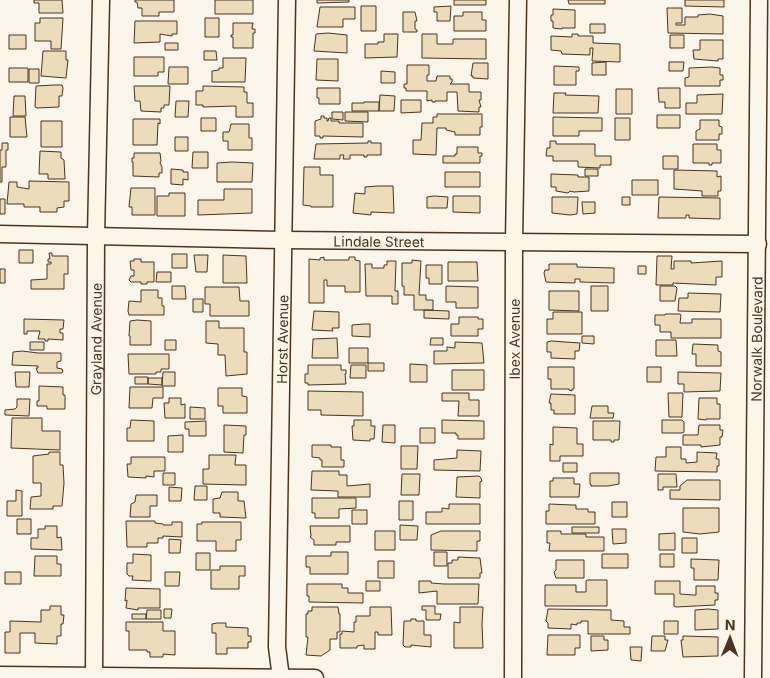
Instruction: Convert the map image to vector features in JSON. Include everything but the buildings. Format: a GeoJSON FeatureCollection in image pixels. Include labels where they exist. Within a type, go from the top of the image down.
{"type":"FeatureCollection","features":[{"type":"Feature","properties":{"kind":"street","name":"Grayland Avenue"},"geometry":{"type":"LineString","coordinates":[[94,677],[96,236],[101,0]]}},
{"type":"Feature","properties":{"kind":"street","name":"Horst Avenue"},"geometry":{"type":"LineString","coordinates":[[281,678],[277,647],[287,0]]}},
{"type":"Feature","properties":{"kind":"street","name":"Ibex Avenue"},"geometry":{"type":"LineString","coordinates":[[513,678],[514,242],[518,0]]}},
{"type":"Feature","properties":{"kind":"street","name":"Norwalk Boulevard"},"geometry":{"type":"LineString","coordinates":[[753,678],[758,244],[764,101],[759,0]]}},
{"type":"Feature","properties":{"kind":"street","name":"Lindale Street"},"geometry":{"type":"LineString","coordinates":[[0,234],[283,240],[758,244]]}},
{"type":"Feature","properties":{"kind":"street"},"geometry":{"type":"LineString","coordinates":[[0,675],[315,678]]}}]}
